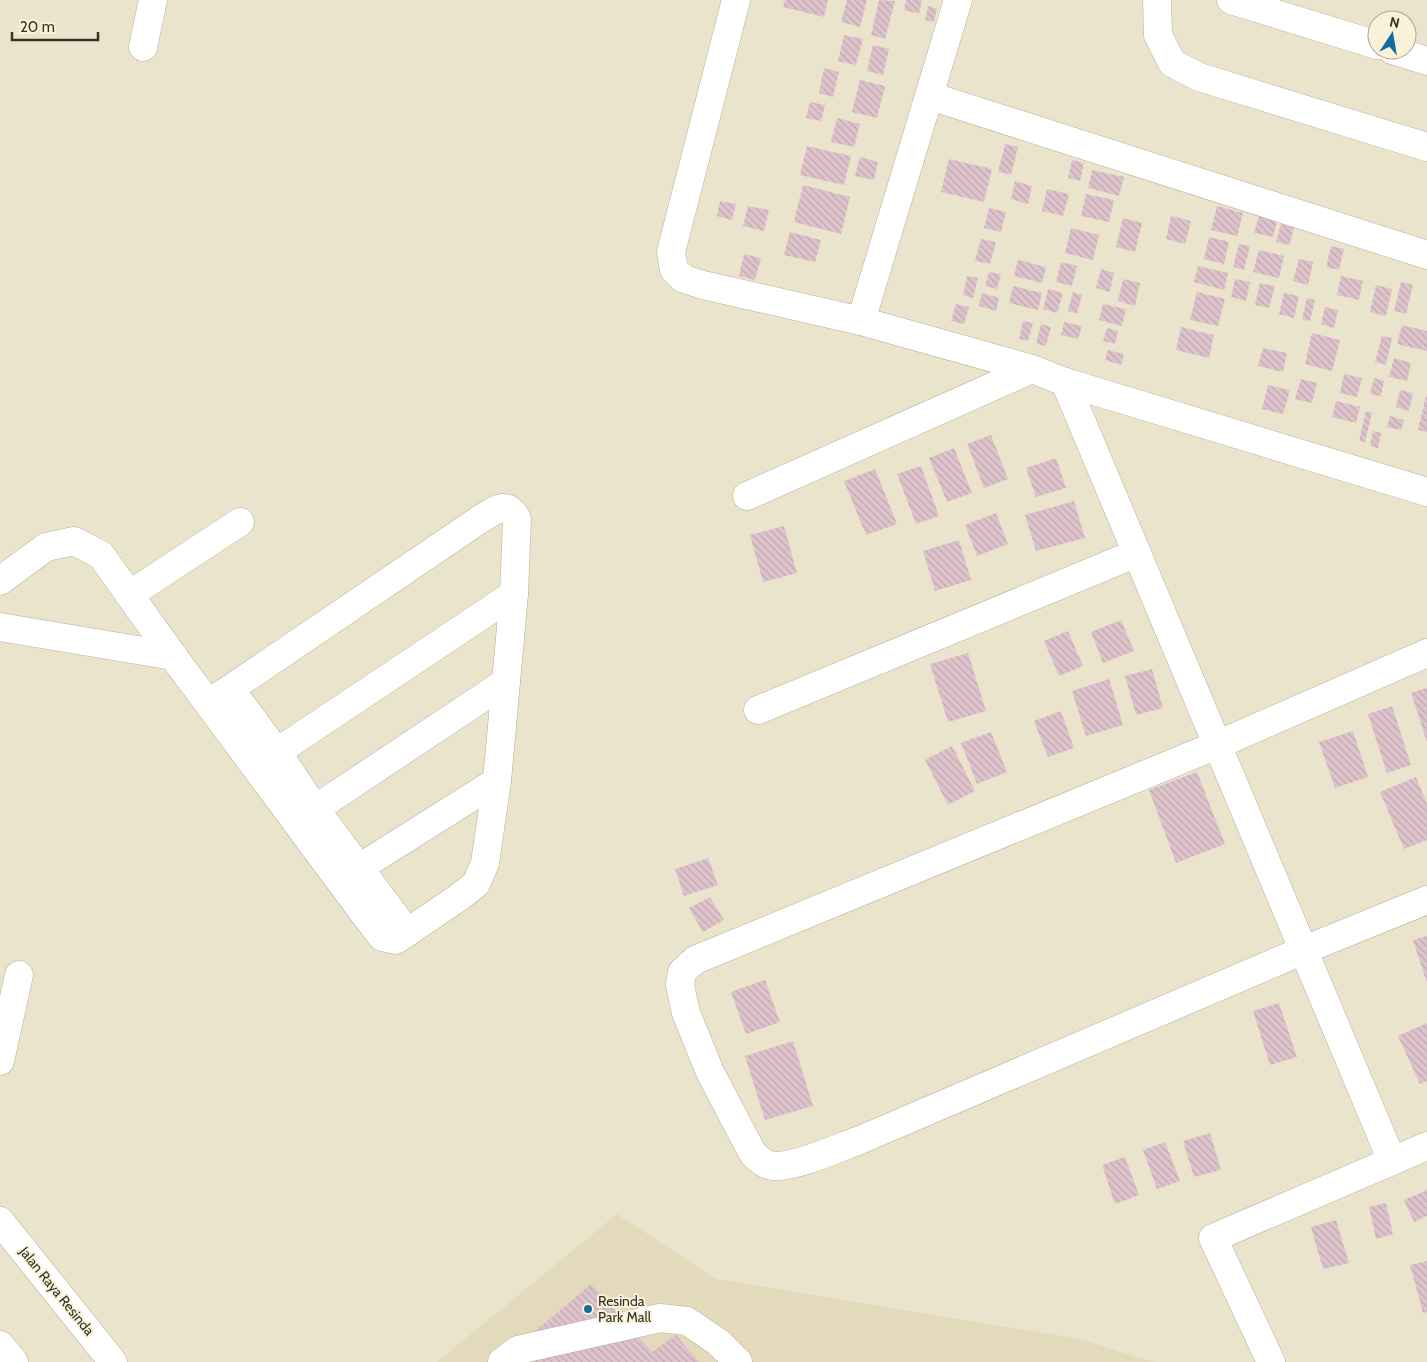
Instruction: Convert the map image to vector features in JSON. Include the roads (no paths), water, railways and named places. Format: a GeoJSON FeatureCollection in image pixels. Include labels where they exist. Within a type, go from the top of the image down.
{"type":"FeatureCollection","features":[{"type":"Feature","properties":{"kind":"street"},"geometry":{"type":"LineString","coordinates":[[143,47],[153,0]]}},
{"type":"Feature","properties":{"kind":"street"},"geometry":{"type":"LineString","coordinates":[[736,0],[671,252],[674,270],[684,279],[861,321],[1032,369],[1065,382],[1427,492]]}},
{"type":"Feature","properties":{"kind":"street"},"geometry":{"type":"LineString","coordinates":[[861,321],[958,0]]}},
{"type":"Feature","properties":{"kind":"street"},"geometry":{"type":"LineString","coordinates":[[1157,0],[1158,35],[1172,62],[1199,77],[1427,147]]}},
{"type":"Feature","properties":{"kind":"street"},"geometry":{"type":"LineString","coordinates":[[1231,0],[1367,43]]}},
{"type":"Feature","properties":{"kind":"street"},"geometry":{"type":"LineString","coordinates":[[930,96],[1427,255]]}},
{"type":"Feature","properties":{"kind":"street"},"geometry":{"type":"LineString","coordinates":[[747,496],[1032,369]]}},
{"type":"Feature","properties":{"kind":"street"},"geometry":{"type":"LineString","coordinates":[[1065,382],[1392,1161]]}},
{"type":"Feature","properties":{"kind":"street"},"geometry":{"type":"LineString","coordinates":[[500,508],[513,511],[517,519],[514,594],[497,781],[485,864],[476,884],[396,940],[382,937],[219,696],[479,520],[500,508]]}},
{"type":"Feature","properties":{"kind":"street"},"geometry":{"type":"LineString","coordinates":[[129,595],[240,522]]}},
{"type":"Feature","properties":{"kind":"street"},"geometry":{"type":"LineString","coordinates":[[0,581],[46,547],[74,541],[101,555],[173,656],[219,696],[277,752],[315,809],[407,932]]}},
{"type":"Feature","properties":{"kind":"street"},"geometry":{"type":"LineString","coordinates":[[758,710],[1137,553]]}},
{"type":"Feature","properties":{"kind":"street"},"geometry":{"type":"LineString","coordinates":[[277,752],[514,594]]}},
{"type":"Feature","properties":{"kind":"street"},"geometry":{"type":"LineString","coordinates":[[0,626],[173,656]]}},
{"type":"Feature","properties":{"kind":"street"},"geometry":{"type":"LineString","coordinates":[[1427,653],[1218,745],[695,960],[682,972],[680,985],[686,1013],[710,1072],[753,1154],[763,1163],[773,1166],[792,1164],[860,1140],[1304,950],[1427,900]]}},
{"type":"Feature","properties":{"kind":"street"},"geometry":{"type":"LineString","coordinates":[[315,809],[506,682]]}},
{"type":"Feature","properties":{"kind":"street"},"geometry":{"type":"LineString","coordinates":[[359,868],[497,781]]}},
{"type":"Feature","properties":{"kind":"street"},"geometry":{"type":"LineString","coordinates":[[0,1061],[19,975]]}},
{"type":"Feature","properties":{"kind":"street"},"geometry":{"type":"LineString","coordinates":[[1271,1362],[1213,1238],[1427,1146]]}},
{"type":"Feature","properties":{"kind":"street","name":"Jalan Raya Resinda"},"geometry":{"type":"LineString","coordinates":[[0,1221],[113,1362]]}},
{"type":"Feature","properties":{"kind":"street"},"geometry":{"type":"LineString","coordinates":[[502,1362],[518,1350],[660,1318],[687,1321],[718,1342],[738,1362]]}},
{"type":"Feature","properties":{"kind":"street"},"geometry":{"type":"LineString","coordinates":[[0,1345],[14,1362]]}},
{"type":"Feature","properties":{"kind":"place","name":"Resinda Park Mall"},"geometry":{"type":"Point","coordinates":[588,1309]}}]}
